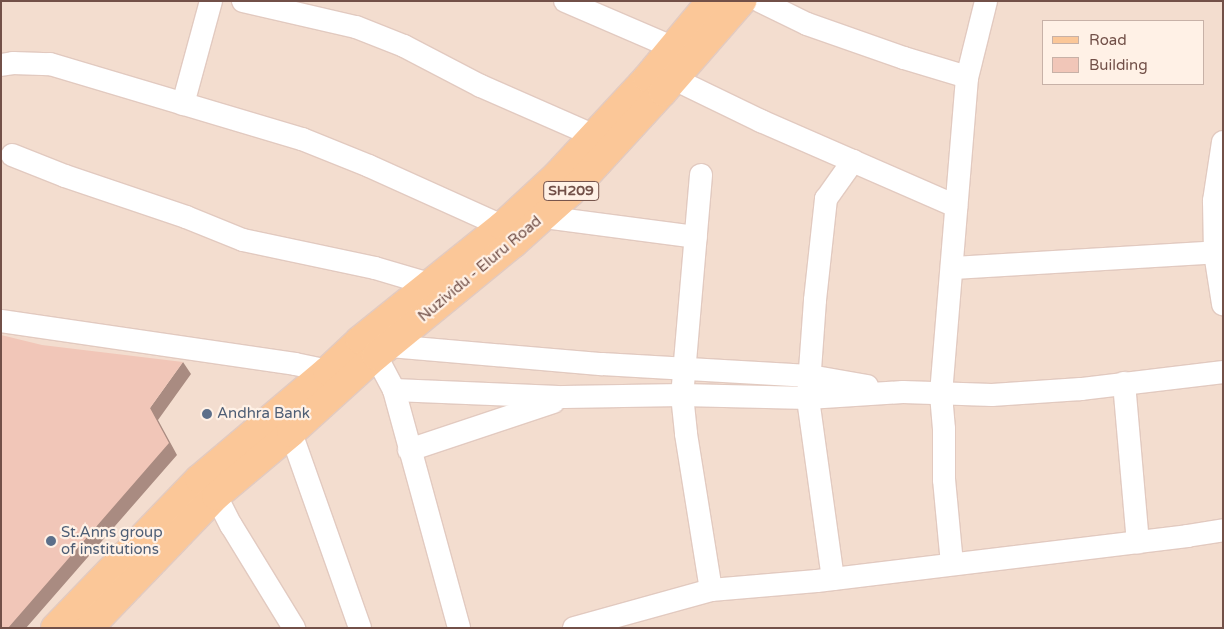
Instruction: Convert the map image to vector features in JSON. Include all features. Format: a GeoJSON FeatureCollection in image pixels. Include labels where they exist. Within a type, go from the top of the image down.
{"type":"FeatureCollection","features":[{"type":"Feature","properties":{"kind":"main road","name":"Nuzividu - Eluru Road"},"geometry":{"type":"LineString","coordinates":[[375,347],[428,284],[502,226],[595,136],[710,1]]}},
{"type":"Feature","properties":{"kind":"main road","name":"Nuzividu - Eluru Road"},"geometry":{"type":"LineString","coordinates":[[375,347],[544,216],[610,151],[742,1]]}},
{"type":"Feature","properties":{"kind":"main road"},"geometry":{"type":"LineString","coordinates":[[55,628],[199,478],[334,380],[375,347]]}},
{"type":"Feature","properties":{"kind":"main road"},"geometry":{"type":"LineString","coordinates":[[90,628],[216,496],[291,433],[334,380]]}},
{"type":"Feature","properties":{"kind":"street"},"geometry":{"type":"LineString","coordinates":[[183,104],[211,1]]}},
{"type":"Feature","properties":{"kind":"street"},"geometry":{"type":"LineString","coordinates":[[243,1],[356,27],[404,46],[481,86],[595,136]]}},
{"type":"Feature","properties":{"kind":"street"},"geometry":{"type":"LineString","coordinates":[[565,1],[672,47]]}},
{"type":"Feature","properties":{"kind":"street"},"geometry":{"type":"LineString","coordinates":[[760,1],[807,24],[904,58],[968,77]]}},
{"type":"Feature","properties":{"kind":"street"},"geometry":{"type":"LineString","coordinates":[[952,564],[944,480],[944,429],[941,394],[968,77],[986,1]]}},
{"type":"Feature","properties":{"kind":"street"},"geometry":{"type":"LineString","coordinates":[[1,65],[13,63],[50,64],[302,139],[369,166],[502,226]]}},
{"type":"Feature","properties":{"kind":"street"},"geometry":{"type":"LineString","coordinates":[[674,79],[761,121],[956,206]]}},
{"type":"Feature","properties":{"kind":"street"},"geometry":{"type":"LineString","coordinates":[[1223,142],[1214,202],[1223,304]]}},
{"type":"Feature","properties":{"kind":"street"},"geometry":{"type":"LineString","coordinates":[[12,155],[81,182],[186,217],[243,240],[375,268],[428,284]]}},
{"type":"Feature","properties":{"kind":"street"},"geometry":{"type":"LineString","coordinates":[[833,579],[808,398],[826,199],[853,161]]}},
{"type":"Feature","properties":{"kind":"street"},"geometry":{"type":"LineString","coordinates":[[701,175],[682,395],[686,434],[700,510],[711,590]]}},
{"type":"Feature","properties":{"kind":"street"},"geometry":{"type":"LineString","coordinates":[[544,216],[696,237]]}},
{"type":"Feature","properties":{"kind":"street"},"geometry":{"type":"LineString","coordinates":[[952,268],[1219,253]]}},
{"type":"Feature","properties":{"kind":"street"},"geometry":{"type":"LineString","coordinates":[[1,322],[182,346],[260,361],[295,364],[334,380]]}},
{"type":"Feature","properties":{"kind":"street"},"geometry":{"type":"LineString","coordinates":[[459,628],[394,390],[375,347],[810,376],[903,392]]}},
{"type":"Feature","properties":{"kind":"street"},"geometry":{"type":"LineString","coordinates":[[394,390],[569,397],[682,395],[808,398],[903,392],[992,395],[1081,389],[1223,372]]}},
{"type":"Feature","properties":{"kind":"street"},"geometry":{"type":"LineString","coordinates":[[1124,383],[1138,542]]}},
{"type":"Feature","properties":{"kind":"street"},"geometry":{"type":"LineString","coordinates":[[409,450],[569,397]]}},
{"type":"Feature","properties":{"kind":"street"},"geometry":{"type":"LineString","coordinates":[[291,433],[360,628]]}},
{"type":"Feature","properties":{"kind":"street"},"geometry":{"type":"LineString","coordinates":[[216,496],[231,526],[294,628]]}},
{"type":"Feature","properties":{"kind":"street"},"geometry":{"type":"LineString","coordinates":[[574,628],[711,590],[833,579],[1223,530]]}},
{"type":"Feature","properties":{"kind":"shaded area"},"geometry":{"type":"Polygon","coordinates":[[[1,1],[1223,1],[1223,628],[1,628],[1,1]]]}},
{"type":"Feature","properties":{"kind":"building","name":"St.Anns group of institutions"},"geometry":{"type":"Polygon","coordinates":[[[1,335],[42,345],[183,362],[150,408],[169,443],[8,628],[1,628],[1,335]]]}},
{"type":"Feature","properties":{"kind":"place","name":"Andhra Bank"},"geometry":{"type":"Point","coordinates":[207,414]}},
{"type":"Feature","properties":{"kind":"place","name":"St.Anns group of institutions"},"geometry":{"type":"Point","coordinates":[51,541]}}]}
